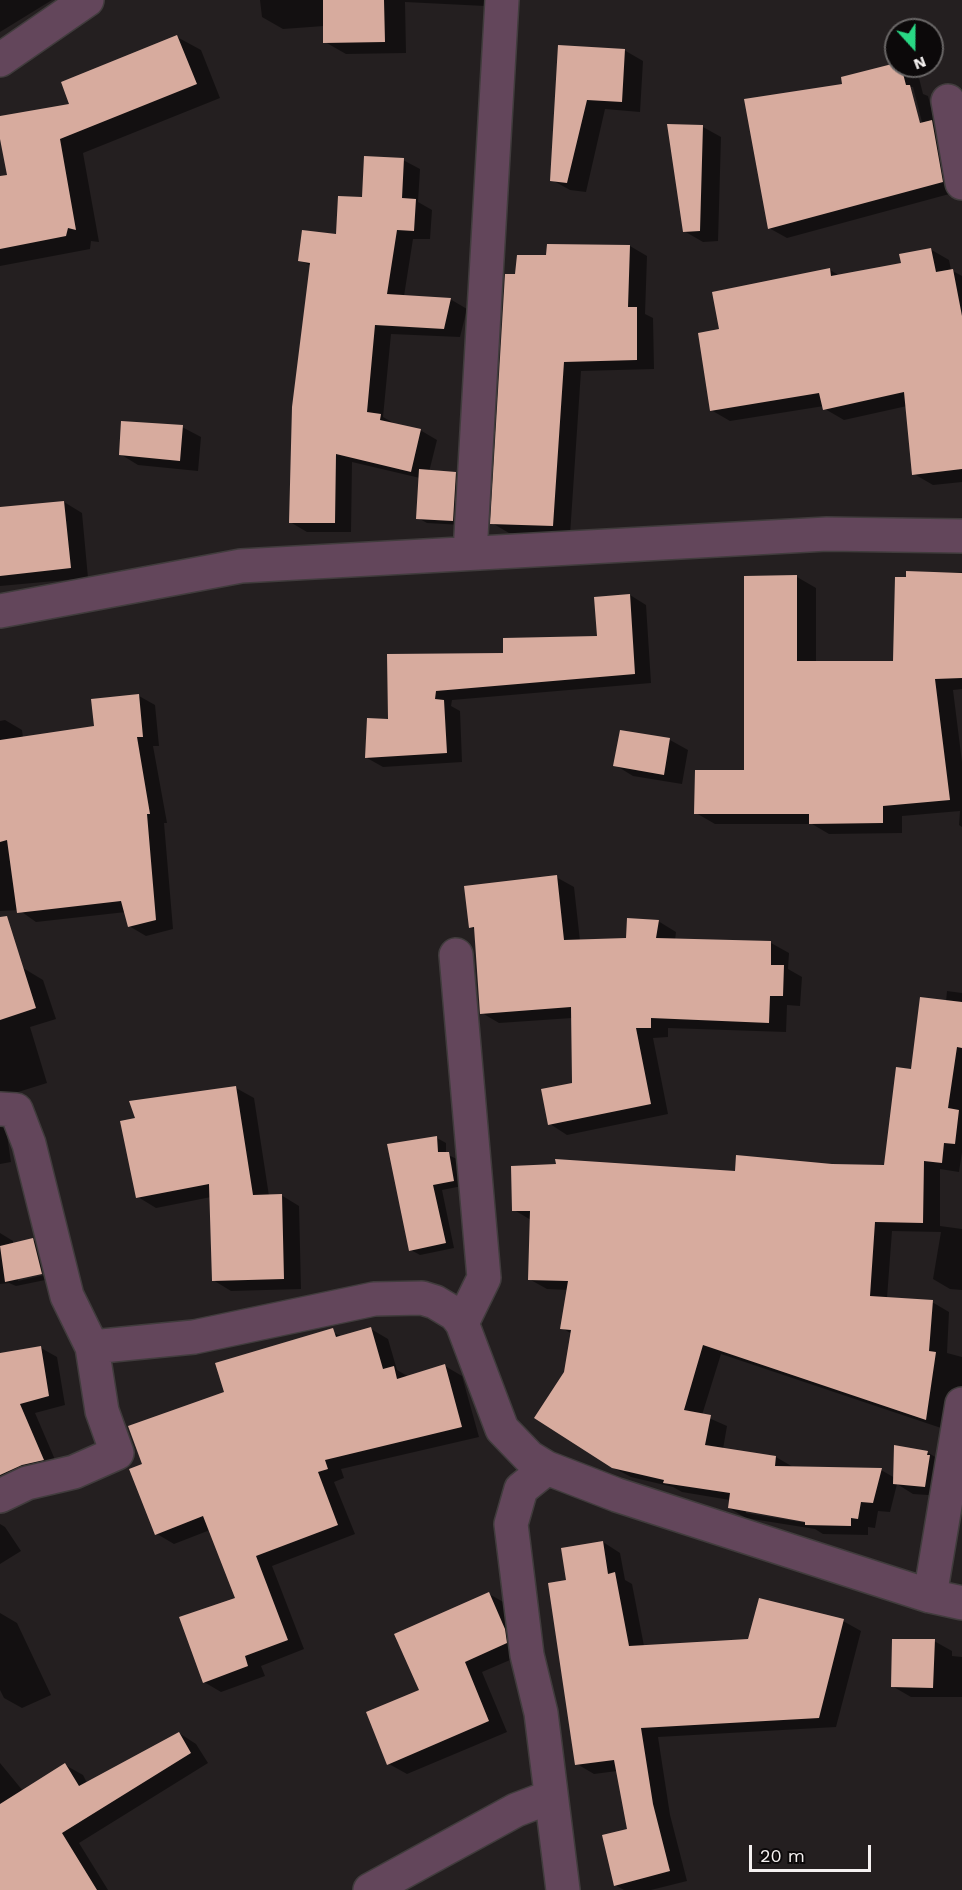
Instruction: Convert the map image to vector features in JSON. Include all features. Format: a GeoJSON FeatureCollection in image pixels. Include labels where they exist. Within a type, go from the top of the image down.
{"type":"FeatureCollection","features":[{"type":"Feature","properties":{"kind":"street"},"geometry":{"type":"LineString","coordinates":[[0,60],[87,0]]}},
{"type":"Feature","properties":{"kind":"street"},"geometry":{"type":"LineString","coordinates":[[470,553],[502,0]]}},
{"type":"Feature","properties":{"kind":"street"},"geometry":{"type":"LineString","coordinates":[[948,101],[962,183]]}},
{"type":"Feature","properties":{"kind":"street"},"geometry":{"type":"LineString","coordinates":[[0,611],[241,566],[827,534],[962,537]]}},
{"type":"Feature","properties":{"kind":"street"},"geometry":{"type":"LineString","coordinates":[[456,955],[484,1278],[462,1323]]}},
{"type":"Feature","properties":{"kind":"street"},"geometry":{"type":"LineString","coordinates":[[0,1109],[16,1110],[29,1144],[67,1296],[92,1347],[102,1411],[117,1453],[74,1472],[27,1483],[0,1496]]}},
{"type":"Feature","properties":{"kind":"street"},"geometry":{"type":"LineString","coordinates":[[92,1347],[194,1337],[374,1299],[422,1298],[435,1302],[455,1314],[462,1323],[502,1429],[529,1457],[547,1468],[617,1495],[930,1596],[962,1603]]}},
{"type":"Feature","properties":{"kind":"street"},"geometry":{"type":"LineString","coordinates":[[930,1596],[962,1404]]}},
{"type":"Feature","properties":{"kind":"street"},"geometry":{"type":"LineString","coordinates":[[547,1468],[521,1489],[511,1524],[527,1655],[541,1713],[563,1890]]}},
{"type":"Feature","properties":{"kind":"street"},"geometry":{"type":"LineString","coordinates":[[370,1890],[516,1810],[550,1797]]}},
{"type":"Feature","properties":{"kind":"building"},"geometry":{"type":"Polygon","coordinates":[[[323,0],[384,0],[385,42],[323,43],[323,0]]]}},
{"type":"Feature","properties":{"kind":"building"},"geometry":{"type":"Polygon","coordinates":[[[177,35],[197,84],[60,139],[76,230],[68,228],[66,236],[0,249],[0,176],[7,175],[0,139],[0,116],[69,104],[61,82],[177,35]]]}},
{"type":"Feature","properties":{"kind":"building"},"geometry":{"type":"Polygon","coordinates":[[[558,45],[625,49],[622,102],[587,100],[567,183],[550,181],[558,45]]]}},
{"type":"Feature","properties":{"kind":"building"},"geometry":{"type":"Polygon","coordinates":[[[884,66],[884,78],[904,78],[906,85],[910,85],[920,123],[932,120],[943,182],[768,229],[744,99],[842,84],[841,77],[884,66]]]}},
{"type":"Feature","properties":{"kind":"building"},"geometry":{"type":"Polygon","coordinates":[[[667,124],[703,125],[700,231],[683,232],[667,124]]]}},
{"type":"Feature","properties":{"kind":"building"},"geometry":{"type":"Polygon","coordinates":[[[364,156],[404,158],[402,198],[416,199],[414,231],[397,230],[387,294],[451,298],[444,329],[375,325],[367,412],[381,414],[380,420],[421,429],[411,472],[336,454],[335,523],[289,523],[292,407],[310,263],[298,261],[302,230],[336,234],[338,196],[362,197],[364,156]]]}},
{"type":"Feature","properties":{"kind":"building"},"geometry":{"type":"Polygon","coordinates":[[[547,244],[630,245],[628,307],[637,307],[637,360],[564,362],[553,526],[490,524],[505,274],[515,274],[517,255],[546,255],[547,244]]]}},
{"type":"Feature","properties":{"kind":"building"},"geometry":{"type":"Polygon","coordinates":[[[931,248],[936,272],[953,269],[962,316],[962,469],[912,475],[904,392],[823,410],[819,393],[710,411],[698,333],[719,329],[712,292],[830,268],[831,276],[901,263],[899,254],[931,248]]]}},
{"type":"Feature","properties":{"kind":"building"},"geometry":{"type":"Polygon","coordinates":[[[121,421],[183,425],[180,461],[119,455],[121,421]]]}},
{"type":"Feature","properties":{"kind":"building"},"geometry":{"type":"Polygon","coordinates":[[[419,469],[456,472],[453,521],[416,519],[419,469]]]}},
{"type":"Feature","properties":{"kind":"building"},"geometry":{"type":"Polygon","coordinates":[[[64,501],[71,568],[0,576],[0,507],[64,501]]]}},
{"type":"Feature","properties":{"kind":"building"},"geometry":{"type":"Polygon","coordinates":[[[906,571],[962,573],[962,678],[935,679],[950,800],[883,806],[883,823],[809,824],[809,814],[694,814],[695,770],[744,770],[744,576],[797,575],[797,661],[893,661],[895,577],[906,577],[906,571]]]}},
{"type":"Feature","properties":{"kind":"building"},"geometry":{"type":"Polygon","coordinates":[[[630,594],[635,674],[436,691],[435,699],[444,700],[447,753],[365,758],[367,718],[388,719],[387,654],[503,653],[503,638],[597,636],[594,597],[630,594]]]}},
{"type":"Feature","properties":{"kind":"building"},"geometry":{"type":"Polygon","coordinates":[[[139,694],[143,737],[137,737],[150,814],[147,814],[156,920],[128,927],[121,901],[17,913],[7,840],[0,842],[0,740],[94,726],[91,699],[139,694]]]}},
{"type":"Feature","properties":{"kind":"building"},"geometry":{"type":"Polygon","coordinates":[[[620,730],[670,738],[664,775],[613,766],[620,730]]]}},
{"type":"Feature","properties":{"kind":"building"},"geometry":{"type":"Polygon","coordinates":[[[557,875],[564,940],[626,938],[627,918],[659,920],[656,938],[771,941],[771,965],[784,965],[783,996],[770,996],[769,1023],[651,1018],[651,1028],[636,1028],[651,1104],[548,1125],[541,1089],[572,1083],[571,1007],[480,1014],[474,927],[469,928],[464,886],[557,875]]]}},
{"type":"Feature","properties":{"kind":"building"},"geometry":{"type":"Polygon","coordinates":[[[7,916],[36,1008],[0,1020],[0,917],[7,916]]]}},
{"type":"Feature","properties":{"kind":"building"},"geometry":{"type":"Polygon","coordinates":[[[920,997],[962,1002],[962,1048],[957,1047],[948,1108],[959,1110],[955,1144],[944,1143],[942,1163],[924,1161],[923,1223],[875,1222],[870,1296],[933,1300],[929,1351],[936,1352],[926,1420],[703,1345],[684,1410],[711,1415],[705,1445],[776,1456],[775,1466],[882,1468],[873,1503],[861,1502],[858,1519],[851,1518],[851,1526],[805,1525],[805,1522],[728,1508],[730,1493],[663,1483],[664,1480],[612,1468],[534,1418],[564,1372],[571,1330],[560,1329],[568,1281],[528,1280],[530,1211],[512,1211],[511,1166],[556,1164],[555,1159],[735,1171],[736,1155],[832,1164],[884,1165],[896,1067],[911,1069],[920,997]]]}},
{"type":"Feature","properties":{"kind":"building"},"geometry":{"type":"Polygon","coordinates":[[[236,1086],[253,1195],[282,1194],[284,1279],[212,1281],[209,1184],[136,1198],[120,1121],[135,1118],[129,1101],[236,1086]]]}},
{"type":"Feature","properties":{"kind":"building"},"geometry":{"type":"Polygon","coordinates":[[[437,1136],[438,1152],[449,1152],[454,1181],[433,1185],[446,1243],[409,1251],[387,1144],[437,1136]]]}},
{"type":"Feature","properties":{"kind":"building"},"geometry":{"type":"Polygon","coordinates":[[[33,1238],[42,1274],[5,1282],[0,1246],[33,1238]]]}},
{"type":"Feature","properties":{"kind":"building"},"geometry":{"type":"Polygon","coordinates":[[[371,1327],[383,1369],[394,1366],[397,1379],[445,1364],[462,1427],[325,1460],[328,1469],[318,1472],[338,1525],[256,1556],[288,1640],[245,1656],[248,1666],[203,1683],[179,1617],[235,1598],[203,1516],[155,1535],[129,1469],[142,1464],[128,1426],[224,1392],[215,1363],[333,1328],[336,1337],[371,1327]]]}},
{"type":"Feature","properties":{"kind":"building"},"geometry":{"type":"Polygon","coordinates":[[[41,1346],[49,1396],[20,1404],[44,1460],[22,1465],[0,1475],[0,1353],[41,1346]]]}},
{"type":"Feature","properties":{"kind":"building"},"geometry":{"type":"Polygon","coordinates":[[[894,1445],[928,1451],[927,1455],[930,1455],[925,1487],[893,1484],[894,1445]]]}},
{"type":"Feature","properties":{"kind":"building"},"geometry":{"type":"Polygon","coordinates":[[[603,1541],[608,1574],[615,1572],[629,1646],[748,1639],[759,1598],[844,1619],[819,1718],[641,1728],[653,1804],[670,1871],[614,1886],[602,1835],[627,1829],[614,1760],[575,1765],[548,1583],[566,1580],[561,1548],[603,1541]]]}},
{"type":"Feature","properties":{"kind":"building"},"geometry":{"type":"Polygon","coordinates":[[[489,1592],[505,1629],[507,1643],[465,1662],[489,1721],[387,1765],[366,1712],[419,1690],[394,1634],[489,1592]]]}},
{"type":"Feature","properties":{"kind":"building"},"geometry":{"type":"Polygon","coordinates":[[[892,1639],[935,1639],[933,1688],[891,1687],[892,1639]]]}},
{"type":"Feature","properties":{"kind":"building"},"geometry":{"type":"Polygon","coordinates":[[[179,1732],[191,1753],[62,1833],[97,1890],[0,1890],[0,1804],[65,1763],[79,1786],[179,1732]]]}}]}
